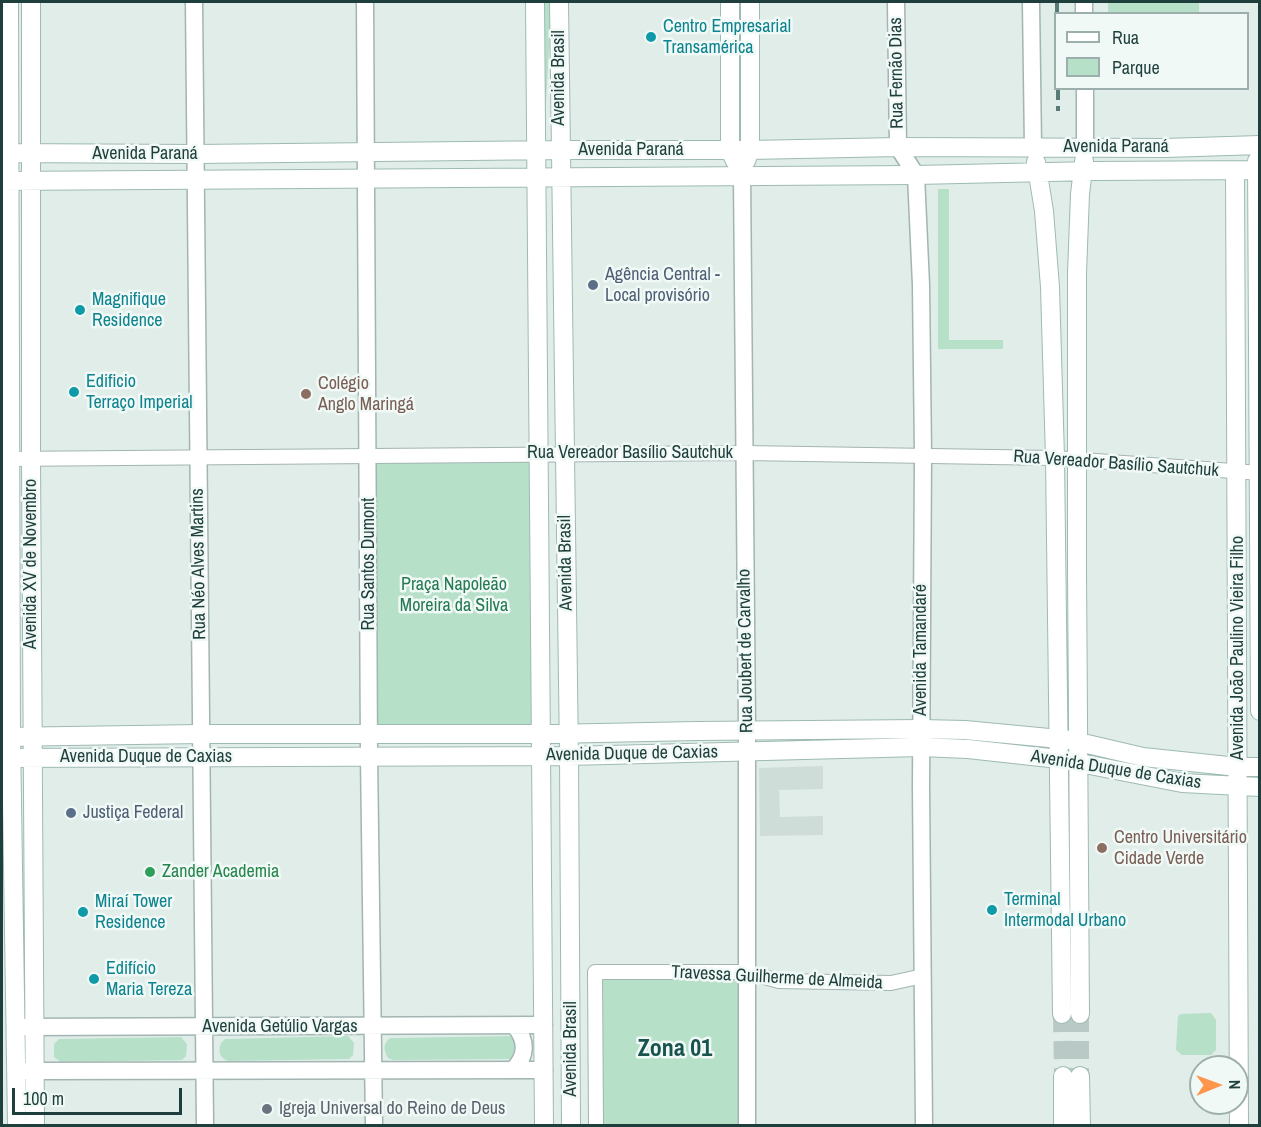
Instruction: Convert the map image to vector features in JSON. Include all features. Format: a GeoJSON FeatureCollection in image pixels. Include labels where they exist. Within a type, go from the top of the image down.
{"type":"FeatureCollection","features":[{"type":"Feature","properties":{"kind":"main road","name":"Avenida XV de Novembro"},"geometry":{"type":"LineString","coordinates":[[9,2],[6,153],[6,758],[25,1028]]}},
{"type":"Feature","properties":{"kind":"main road","name":"Avenida XV de Novembro"},"geometry":{"type":"LineString","coordinates":[[17,1125],[25,1071],[32,758],[31,2]]}},
{"type":"Feature","properties":{"kind":"main road","name":"Avenida Brasil"},"geometry":{"type":"LineString","coordinates":[[535,2],[544,1125]]}},
{"type":"Feature","properties":{"kind":"main road","name":"Avenida Brasil"},"geometry":{"type":"LineString","coordinates":[[558,2],[572,1125]]}},
{"type":"Feature","properties":{"kind":"main road"},"geometry":{"type":"LineString","coordinates":[[730,2],[730,150],[742,176]]}},
{"type":"Feature","properties":{"kind":"main road"},"geometry":{"type":"LineString","coordinates":[[742,176],[750,150],[750,2]]}},
{"type":"Feature","properties":{"kind":"main road","name":"Avenida Paraná"},"geometry":{"type":"LineString","coordinates":[[6,153],[364,153],[898,147],[1166,148],[1258,145]]}},
{"type":"Feature","properties":{"kind":"main road","name":"Avenida João Paulino Vieira Filho"},"geometry":{"type":"LineString","coordinates":[[1258,145],[1260,711]]}},
{"type":"Feature","properties":{"kind":"main road"},"geometry":{"type":"LineString","coordinates":[[963,147],[988,174]]}},
{"type":"Feature","properties":{"kind":"main road"},"geometry":{"type":"LineString","coordinates":[[1033,148],[1044,211],[1050,287],[1068,741],[1077,763],[1071,1014],[1059,759],[1068,741],[1077,459],[1077,273],[1080,194],[1086,147]]}},
{"type":"Feature","properties":{"kind":"main road"},"geometry":{"type":"LineString","coordinates":[[1139,171],[1166,148]]}},
{"type":"Feature","properties":{"kind":"main road"},"geometry":{"type":"LineString","coordinates":[[802,176],[834,149]]}},
{"type":"Feature","properties":{"kind":"main road"},"geometry":{"type":"LineString","coordinates":[[655,150],[681,177]]}},
{"type":"Feature","properties":{"kind":"main road"},"geometry":{"type":"LineString","coordinates":[[459,151],[500,178]]}},
{"type":"Feature","properties":{"kind":"main road"},"geometry":{"type":"LineString","coordinates":[[291,180],[324,152]]}},
{"type":"Feature","properties":{"kind":"main road"},"geometry":{"type":"LineString","coordinates":[[75,154],[111,182]]}},
{"type":"Feature","properties":{"kind":"main road","name":"Avenida Paraná"},"geometry":{"type":"LineString","coordinates":[[6,182],[916,176],[1083,171],[1258,170]]}},
{"type":"Feature","properties":{"kind":"main road","name":"Avenida João Paulino Vieira Filho"},"geometry":{"type":"LineString","coordinates":[[1235,171],[1239,1125]]}},
{"type":"Feature","properties":{"kind":"main road"},"geometry":{"type":"LineString","coordinates":[[816,730],[855,748]]}},
{"type":"Feature","properties":{"kind":"main road","name":"Avenida Duque de Caxias"},"geometry":{"type":"LineString","coordinates":[[6,737],[201,734],[568,734],[816,730],[921,738],[990,752],[1059,759],[1182,783],[1260,787]]}},
{"type":"Feature","properties":{"kind":"main road","name":"Avenida Duque de Caxias"},"geometry":{"type":"LineString","coordinates":[[6,758],[569,756],[747,752],[855,748],[964,730],[1068,741],[1143,757],[1238,767],[1260,767]]}},
{"type":"Feature","properties":{"kind":"main road"},"geometry":{"type":"LineString","coordinates":[[656,753],[697,731]]}},
{"type":"Feature","properties":{"kind":"main road"},"geometry":{"type":"LineString","coordinates":[[440,734],[476,756]]}},
{"type":"Feature","properties":{"kind":"main road"},"geometry":{"type":"LineString","coordinates":[[264,756],[295,735]]}},
{"type":"Feature","properties":{"kind":"main road"},"geometry":{"type":"LineString","coordinates":[[104,736],[136,757]]}},
{"type":"Feature","properties":{"kind":"main road"},"geometry":{"type":"LineString","coordinates":[[990,752],[1019,736]]}},
{"type":"Feature","properties":{"kind":"main road"},"geometry":{"type":"LineString","coordinates":[[1143,757],[1182,783]]}},
{"type":"Feature","properties":{"kind":"main road","name":"Avenida XV de Novembro"},"geometry":{"type":"LineString","coordinates":[[25,1071],[35,1125]]}},
{"type":"Feature","properties":{"kind":"main road"},"geometry":{"type":"LineString","coordinates":[[1063,1125],[1071,1076],[1081,1125]]}},
{"type":"Feature","properties":{"kind":"street","name":"Rua Néo Alves Martins"},"geometry":{"type":"LineString","coordinates":[[194,2],[204,1125]]}},
{"type":"Feature","properties":{"kind":"street","name":"Rua Santos Dumont"},"geometry":{"type":"LineString","coordinates":[[365,2],[364,153],[374,1125]]}},
{"type":"Feature","properties":{"kind":"street","name":"Rua Fernão Dias"},"geometry":{"type":"LineString","coordinates":[[896,2],[898,147],[916,176]]}},
{"type":"Feature","properties":{"kind":"street"},"geometry":{"type":"LineString","coordinates":[[1031,2],[1033,148]]}},
{"type":"Feature","properties":{"kind":"street"},"geometry":{"type":"LineString","coordinates":[[1085,90],[1086,147]]}},
{"type":"Feature","properties":{"kind":"street","name":"Rua Joubert de Carvalho"},"geometry":{"type":"LineString","coordinates":[[742,176],[747,730],[747,1125]]}},
{"type":"Feature","properties":{"kind":"street","name":"Avenida Tamandaré"},"geometry":{"type":"LineString","coordinates":[[916,176],[921,285],[923,455],[921,738],[924,1125]]}},
{"type":"Feature","properties":{"kind":"street","name":"Rua Vereador Basílio Sautchuk"},"geometry":{"type":"LineString","coordinates":[[5,459],[744,453],[1055,458],[1259,473]]}},
{"type":"Feature","properties":{"kind":"street","name":"Travessa Guilherme de Almeida"},"geometry":{"type":"LineString","coordinates":[[596,1125],[595,972],[746,972],[779,981],[891,983],[923,976]]}},
{"type":"Feature","properties":{"kind":"street","name":"Avenida Getúlio Vargas"},"geometry":{"type":"LineString","coordinates":[[25,1028],[544,1025]]}},
{"type":"Feature","properties":{"kind":"street"},"geometry":{"type":"LineString","coordinates":[[513,1070],[522,1061],[525,1046],[521,1033],[515,1026]]}},
{"type":"Feature","properties":{"kind":"street"},"geometry":{"type":"LineString","coordinates":[[25,1071],[544,1070]]}},
{"type":"Feature","properties":{"kind":"shaded area"},"geometry":{"type":"Polygon","coordinates":[[[823,766],[823,789],[779,790],[780,817],[823,816],[823,835],[760,836],[759,768],[823,766]]]}},
{"type":"Feature","properties":{"kind":"green space"},"geometry":{"type":"Polygon","coordinates":[[[541,2],[552,2],[543,150],[541,2]]]}},
{"type":"Feature","properties":{"kind":"green space"},"geometry":{"type":"Polygon","coordinates":[[[1108,2],[1199,2],[1199,12],[1108,12],[1108,2]]]}},
{"type":"Feature","properties":{"kind":"green space"},"geometry":{"type":"Polygon","coordinates":[[[938,189],[949,189],[949,340],[1003,340],[1003,349],[938,349],[938,189]]]}},
{"type":"Feature","properties":{"kind":"green space","name":"Praça Napoleão Moreira da Silva"},"geometry":{"type":"Polygon","coordinates":[[[539,454],[541,734],[369,735],[367,457],[539,454]]]}},
{"type":"Feature","properties":{"kind":"green space"},"geometry":{"type":"Polygon","coordinates":[[[595,972],[746,972],[747,1125],[596,1125],[595,972]]]}},
{"type":"Feature","properties":{"kind":"green space"},"geometry":{"type":"Polygon","coordinates":[[[1211,1013],[1216,1020],[1216,1050],[1211,1055],[1182,1055],[1176,1050],[1178,1016],[1211,1013]]]}},
{"type":"Feature","properties":{"kind":"green space"},"geometry":{"type":"Polygon","coordinates":[[[348,1036],[354,1043],[353,1055],[349,1059],[228,1061],[221,1056],[220,1052],[221,1043],[225,1039],[348,1036]]]}},
{"type":"Feature","properties":{"kind":"green space"},"geometry":{"type":"Polygon","coordinates":[[[513,1036],[519,1043],[514,1059],[393,1060],[388,1058],[385,1048],[390,1038],[513,1036]]]}},
{"type":"Feature","properties":{"kind":"green space"},"geometry":{"type":"Polygon","coordinates":[[[181,1037],[187,1044],[186,1056],[182,1060],[61,1062],[54,1057],[54,1044],[59,1039],[181,1037]]]}},
{"type":"Feature","properties":{"kind":"tunnel"},"geometry":{"type":"LineString","coordinates":[[1062,1014],[1063,1076]]}},
{"type":"Feature","properties":{"kind":"tunnel"},"geometry":{"type":"LineString","coordinates":[[1080,1014],[1080,1076]]}},
{"type":"Feature","properties":{"kind":"railway"},"geometry":{"type":"LineString","coordinates":[[1057,2],[1057,12]]}},
{"type":"Feature","properties":{"kind":"railway"},"geometry":{"type":"LineString","coordinates":[[1058,90],[1058,111]]}},
{"type":"Feature","properties":{"kind":"place","name":"Centro Empresarial Transamérica"},"geometry":{"type":"Point","coordinates":[651,37]}},
{"type":"Feature","properties":{"kind":"place","name":"Agência Central - Local provisório"},"geometry":{"type":"Point","coordinates":[593,285]}},
{"type":"Feature","properties":{"kind":"place","name":"Magnifique Residence"},"geometry":{"type":"Point","coordinates":[80,310]}},
{"type":"Feature","properties":{"kind":"place","name":"Edificio Terraço Imperial"},"geometry":{"type":"Point","coordinates":[74,392]}},
{"type":"Feature","properties":{"kind":"place","name":"Colégio Anglo Maringá"},"geometry":{"type":"Point","coordinates":[306,394]}},
{"type":"Feature","properties":{"kind":"place","name":"Justiça Federal"},"geometry":{"type":"Point","coordinates":[71,813]}},
{"type":"Feature","properties":{"kind":"place","name":"Centro Universitário Cidade Verde"},"geometry":{"type":"Point","coordinates":[1102,848]}},
{"type":"Feature","properties":{"kind":"place","name":"Zander Academia"},"geometry":{"type":"Point","coordinates":[150,872]}},
{"type":"Feature","properties":{"kind":"place","name":"Terminal Intermodal Urbano"},"geometry":{"type":"Point","coordinates":[992,910]}},
{"type":"Feature","properties":{"kind":"place","name":"Miraí Tower Residence"},"geometry":{"type":"Point","coordinates":[83,912]}},
{"type":"Feature","properties":{"kind":"place","name":"Edifício Maria Tereza"},"geometry":{"type":"Point","coordinates":[94,979]}},
{"type":"Feature","properties":{"kind":"place","name":"Igreja Universal do Reino de Deus"},"geometry":{"type":"Point","coordinates":[267,1109]}},
{"type":"Feature","properties":{"kind":"district","name":"Zona 01"},"geometry":{"type":"Point","coordinates":[675,1050]}}]}
